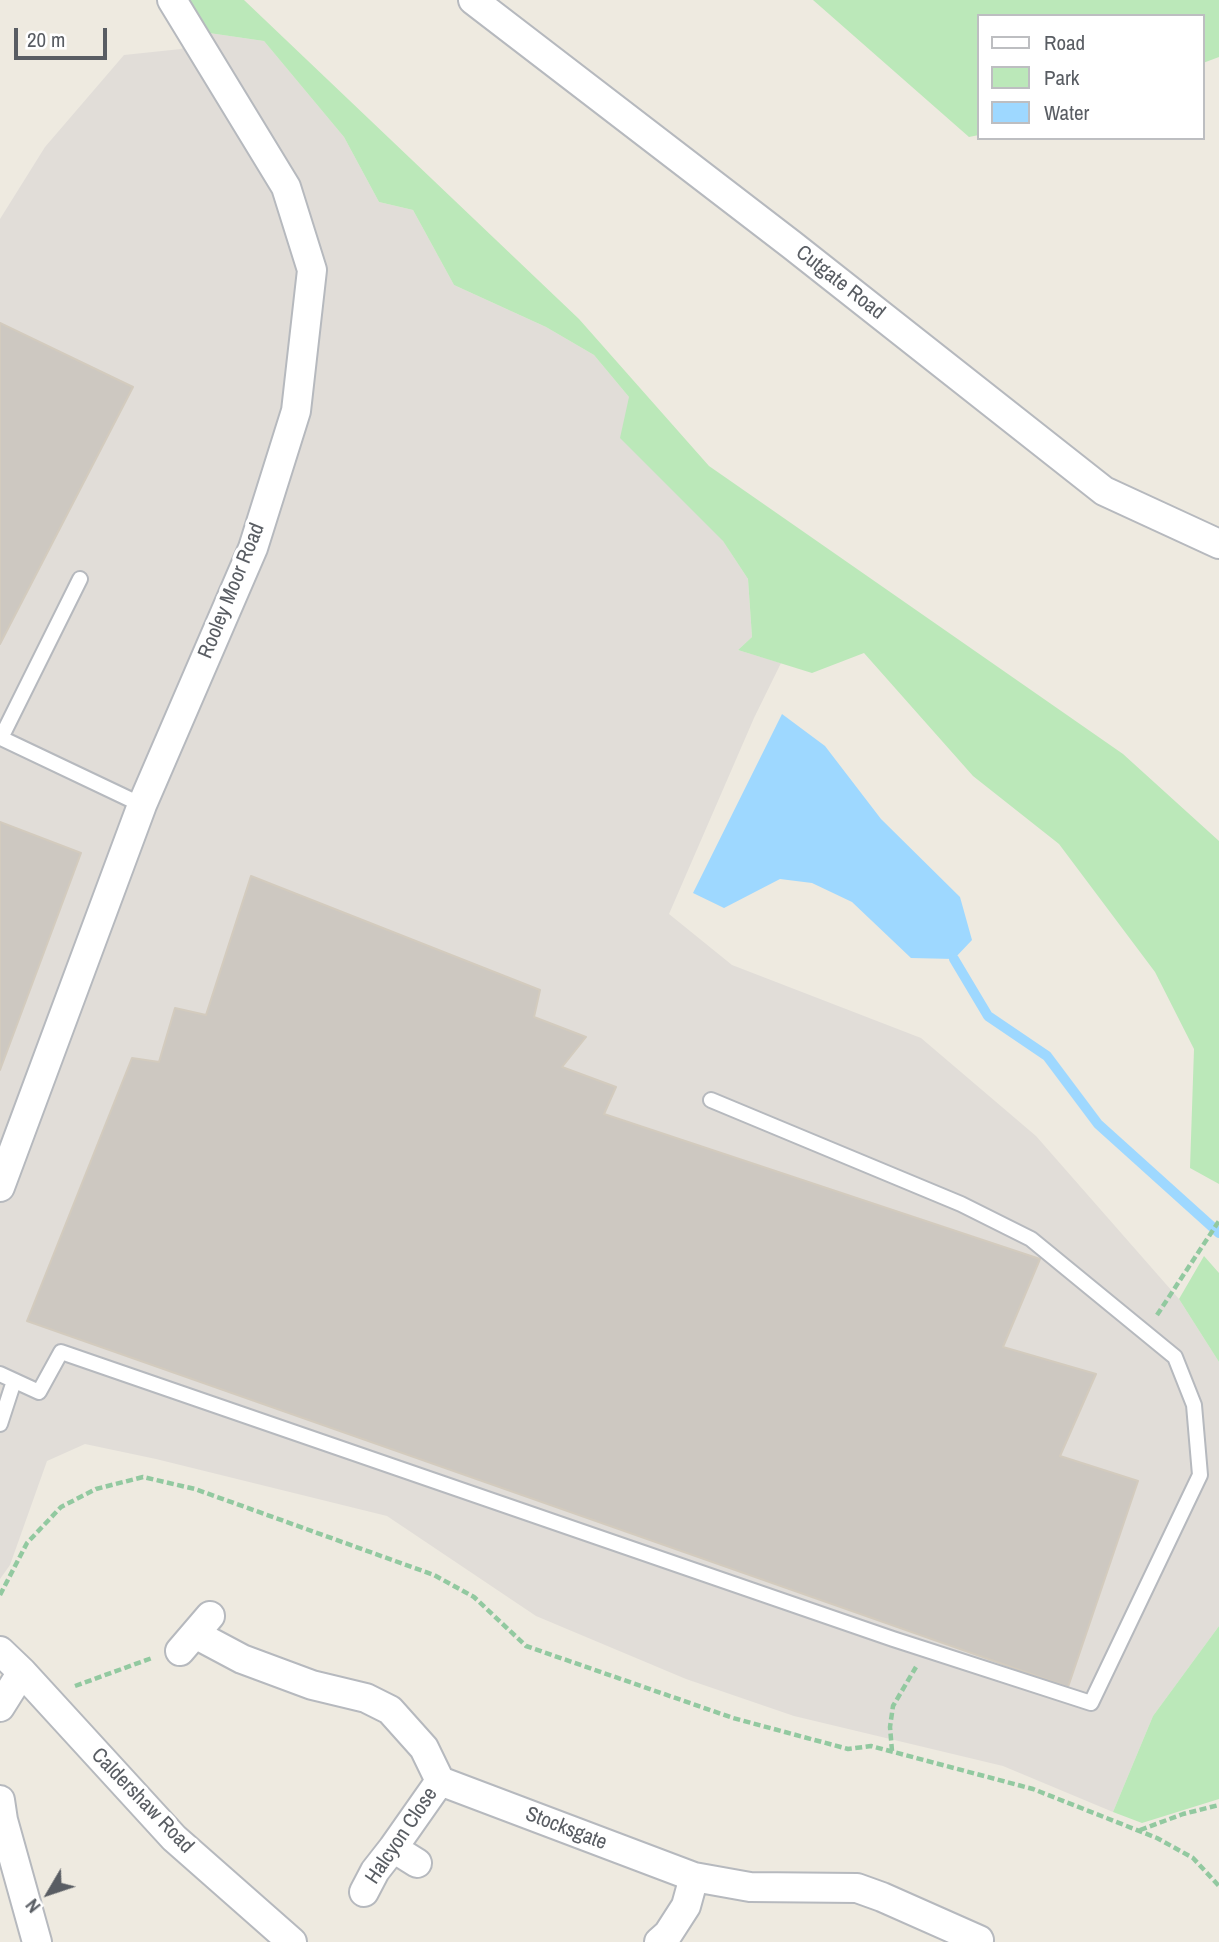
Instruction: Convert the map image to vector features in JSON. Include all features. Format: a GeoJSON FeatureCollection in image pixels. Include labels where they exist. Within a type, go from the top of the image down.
{"type":"FeatureCollection","features":[{"type":"Feature","properties":{"kind":"street","name":"Rooley Moor Road"},"geometry":{"type":"LineString","coordinates":[[1,1181],[142,805],[257,535],[296,411],[312,270],[286,187],[172,0]]}},
{"type":"Feature","properties":{"kind":"street","name":"Cutgate Road"},"geometry":{"type":"LineString","coordinates":[[473,0],[792,245],[1104,491],[1219,544]]}},
{"type":"Feature","properties":{"kind":"street"},"geometry":{"type":"LineString","coordinates":[[195,1634],[242,1659],[312,1685],[366,1698],[390,1710],[424,1748],[440,1781]]}},
{"type":"Feature","properties":{"kind":"street","name":"Caldershaw Road"},"geometry":{"type":"LineString","coordinates":[[0,1651],[174,1838],[292,1942]]}},
{"type":"Feature","properties":{"kind":"street"},"geometry":{"type":"LineString","coordinates":[[0,1707],[22,1672]]}},
{"type":"Feature","properties":{"kind":"street","name":"Halcyon Close"},"geometry":{"type":"LineString","coordinates":[[364,1892],[375,1871],[405,1856],[440,1781]]}},
{"type":"Feature","properties":{"kind":"street","name":"Stocksgate"},"geometry":{"type":"LineString","coordinates":[[440,1781],[694,1877],[750,1888],[857,1888],[980,1942]]}},
{"type":"Feature","properties":{"kind":"street"},"geometry":{"type":"LineString","coordinates":[[0,1800],[3,1820],[37,1942]]}},
{"type":"Feature","properties":{"kind":"street"},"geometry":{"type":"LineString","coordinates":[[659,1942],[668,1934],[686,1906],[694,1877]]}},
{"type":"Feature","properties":{"kind":"lane"},"geometry":{"type":"LineString","coordinates":[[80,579],[1,738],[142,805]]}},
{"type":"Feature","properties":{"kind":"lane"},"geometry":{"type":"LineString","coordinates":[[0,1374],[39,1392],[61,1352],[925,1649],[1091,1703],[1200,1475],[1194,1405],[1175,1357],[1031,1239],[961,1204],[710,1100]]}},
{"type":"Feature","properties":{"kind":"lane"},"geometry":{"type":"LineString","coordinates":[[0,1424],[13,1381]]}},
{"type":"Feature","properties":{"kind":"path"},"geometry":{"type":"LineString","coordinates":[[1145,1333],[1219,1221]]}},
{"type":"Feature","properties":{"kind":"path"},"geometry":{"type":"LineString","coordinates":[[0,1595],[27,1543],[61,1507],[96,1489],[143,1477],[195,1489],[435,1575],[474,1597],[526,1646],[733,1718],[848,1749],[871,1746],[1033,1789],[1157,1838],[1193,1858],[1219,1886]]}},
{"type":"Feature","properties":{"kind":"path"},"geometry":{"type":"LineString","coordinates":[[41,1695],[158,1656],[195,1634]]}},
{"type":"Feature","properties":{"kind":"path"},"geometry":{"type":"LineString","coordinates":[[892,1751],[890,1727],[893,1706],[905,1690],[925,1649]]}},
{"type":"Feature","properties":{"kind":"path"},"geometry":{"type":"LineString","coordinates":[[1138,1831],[1183,1814],[1219,1805]]}},
{"type":"Feature","properties":{"kind":"shaded area"},"geometry":{"type":"Polygon","coordinates":[[[209,33],[264,41],[344,137],[379,202],[413,210],[454,285],[546,327],[594,355],[629,397],[748,579],[752,637],[738,650],[781,663],[754,718],[669,914],[732,965],[921,1038],[1036,1136],[1179,1299],[1219,1362],[1219,1626],[1153,1716],[1113,1812],[1003,1766],[794,1716],[686,1679],[536,1616],[387,1516],[85,1444],[47,1461],[10,1565],[0,1579],[0,219],[45,147],[124,55],[181,49],[209,33]]]}},
{"type":"Feature","properties":{"kind":"green space"},"geometry":{"type":"Polygon","coordinates":[[[190,0],[244,0],[579,319],[709,466],[1123,754],[1219,841],[1219,1184],[1190,1168],[1194,1049],[1155,972],[1059,844],[973,776],[864,653],[812,673],[738,650],[752,637],[748,579],[723,541],[620,438],[629,397],[594,355],[546,327],[454,285],[413,210],[379,202],[344,137],[264,41],[209,33],[190,0]]]}},
{"type":"Feature","properties":{"kind":"green space"},"geometry":{"type":"Polygon","coordinates":[[[813,0],[1219,0],[1219,57],[1205,62],[1205,14],[978,14],[978,135],[969,137],[813,0]]]}},
{"type":"Feature","properties":{"kind":"green space"},"geometry":{"type":"Polygon","coordinates":[[[1204,1256],[1219,1273],[1219,1362],[1179,1299],[1204,1256]]]}},
{"type":"Feature","properties":{"kind":"green space"},"geometry":{"type":"Polygon","coordinates":[[[1219,1626],[1219,1799],[1142,1823],[1113,1812],[1153,1716],[1219,1626]]]}},
{"type":"Feature","properties":{"kind":"water"},"geometry":{"type":"Polygon","coordinates":[[[782,714],[825,746],[881,819],[960,897],[972,940],[954,959],[911,958],[852,902],[812,883],[780,879],[724,908],[693,893],[782,714]]]}},
{"type":"Feature","properties":{"kind":"building"},"geometry":{"type":"Polygon","coordinates":[[[0,323],[133,387],[0,644],[0,323]]]}},
{"type":"Feature","properties":{"kind":"building"},"geometry":{"type":"Polygon","coordinates":[[[0,822],[81,853],[0,1070],[0,822]]]}},
{"type":"Feature","properties":{"kind":"building"},"geometry":{"type":"Polygon","coordinates":[[[251,876],[540,990],[534,1017],[586,1037],[562,1067],[616,1087],[604,1114],[1040,1259],[1003,1347],[1096,1374],[1060,1456],[1138,1481],[1068,1687],[27,1321],[132,1058],[159,1062],[175,1008],[206,1015],[251,876]]]}},
{"type":"Feature","properties":{"kind":"waterway"},"geometry":{"type":"LineString","coordinates":[[954,959],[988,1016],[1047,1056],[1098,1124],[1219,1233]]}}]}
